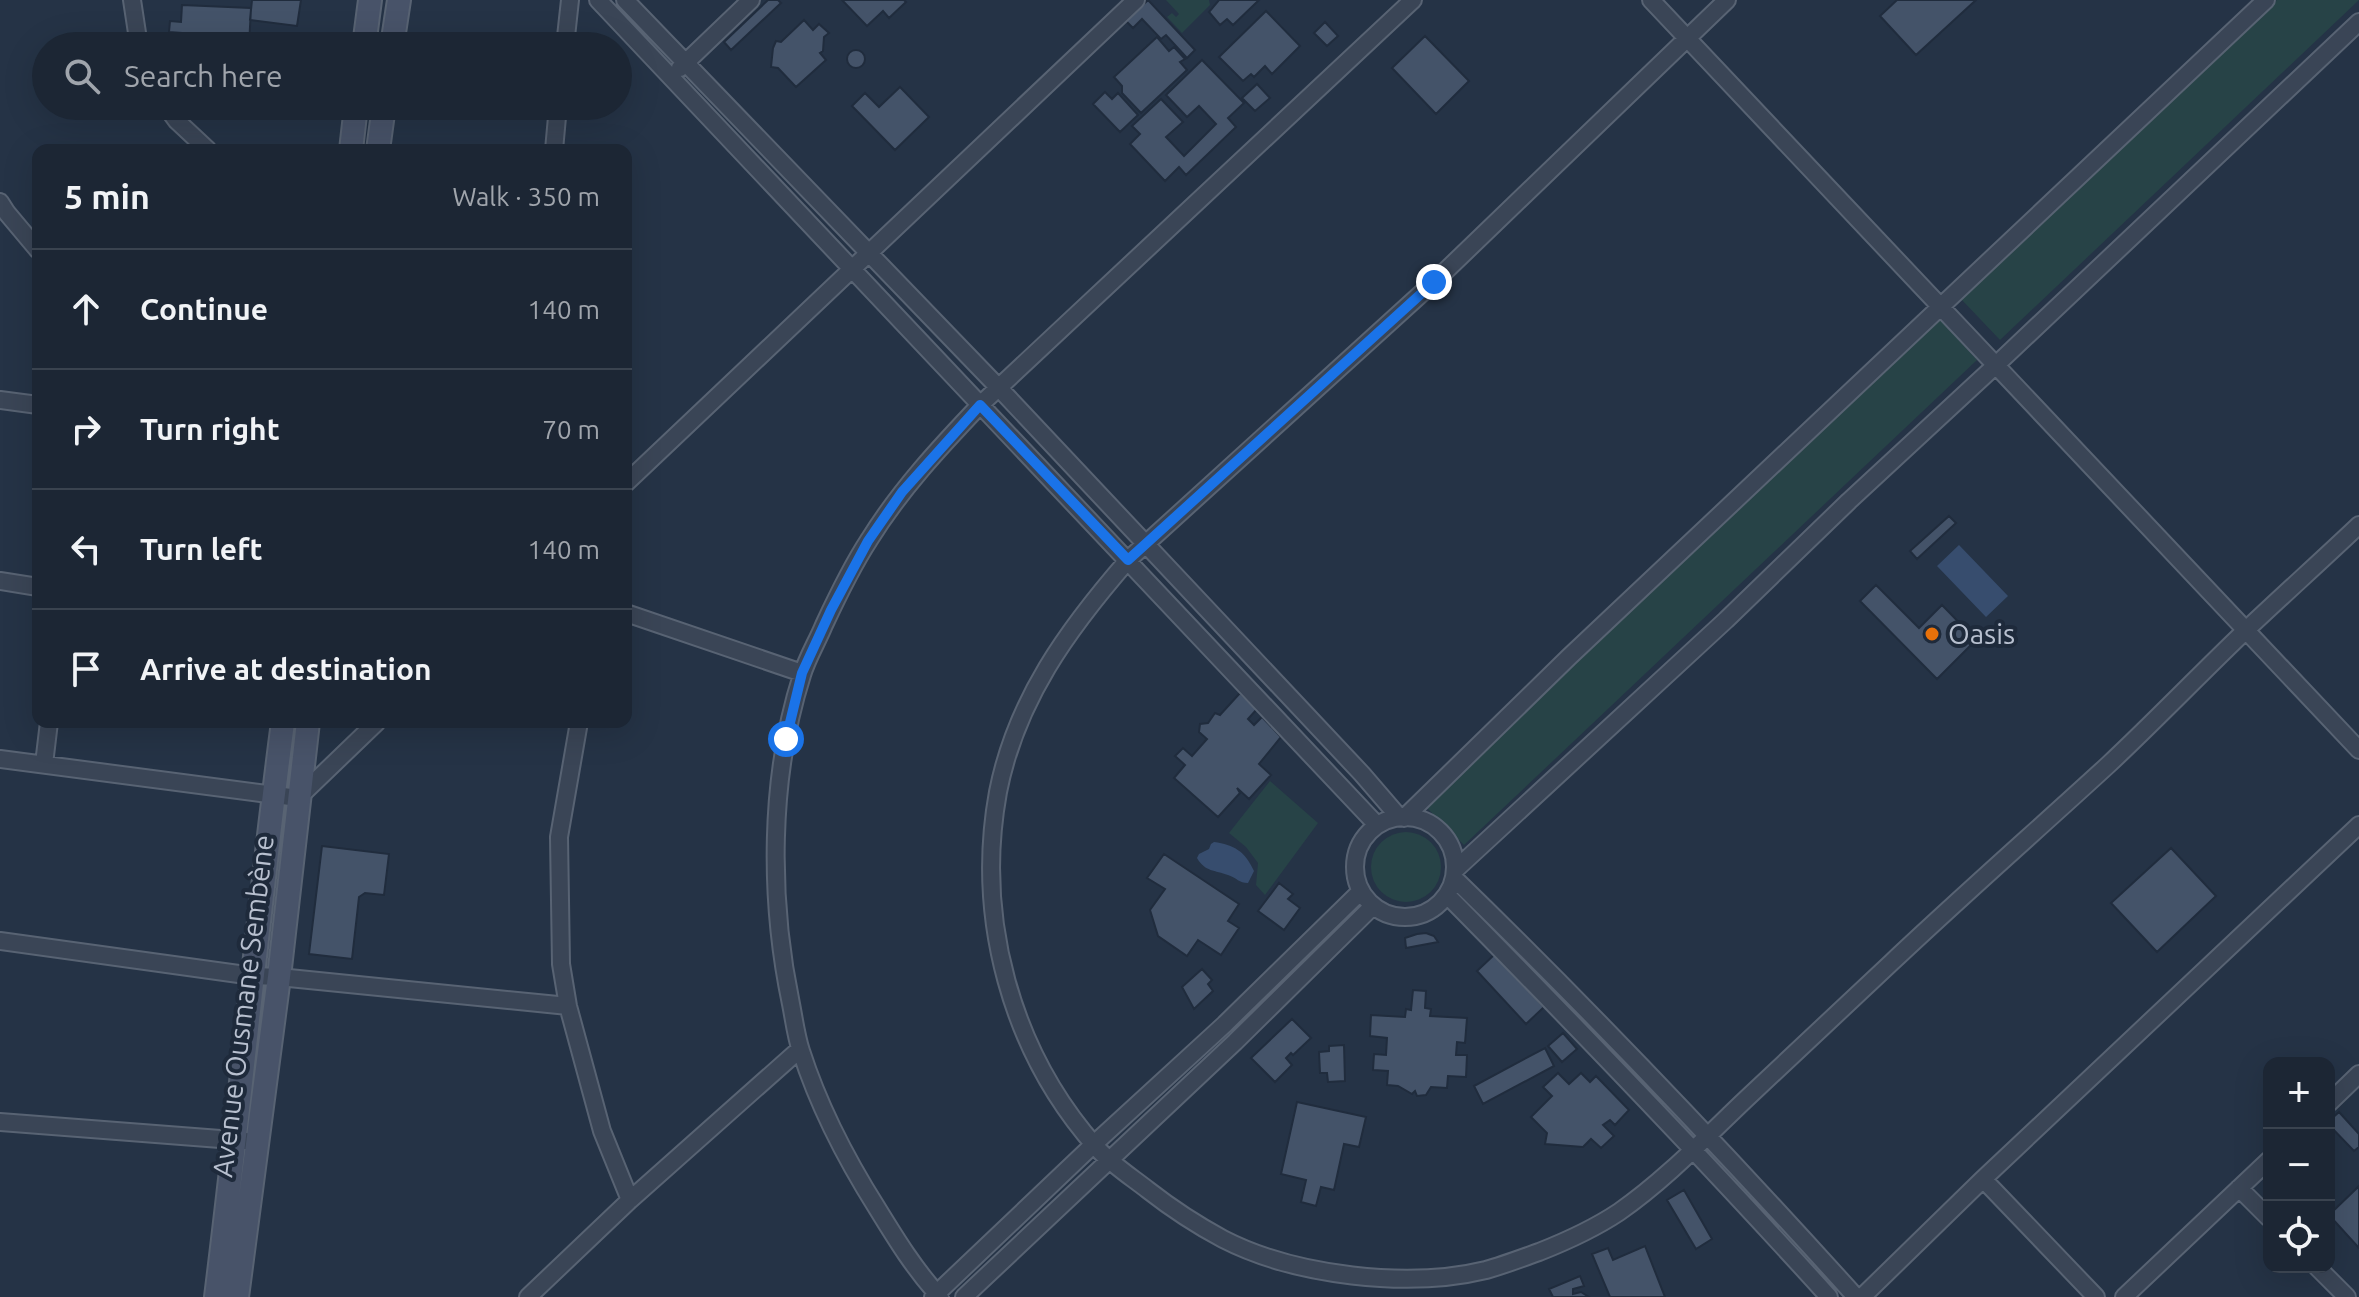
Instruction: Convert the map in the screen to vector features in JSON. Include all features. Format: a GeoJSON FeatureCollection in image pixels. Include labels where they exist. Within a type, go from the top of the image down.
{"type":"FeatureCollection","features":[{"type":"Feature","properties":{"kind":"main road"},"geometry":{"type":"LineString","coordinates":[[366,32],[370,0]]}},
{"type":"Feature","properties":{"kind":"main road"},"geometry":{"type":"LineString","coordinates":[[394,32],[399,0]]}},
{"type":"Feature","properties":{"kind":"main road"},"geometry":{"type":"LineString","coordinates":[[352,144],[354,120]]}},
{"type":"Feature","properties":{"kind":"main road"},"geometry":{"type":"LineString","coordinates":[[379,144],[382,120]]}},
{"type":"Feature","properties":{"kind":"main road","name":"Avenue Ousmane Sembène"},"geometry":{"type":"LineString","coordinates":[[237,1297],[253,976],[282,728]]}},
{"type":"Feature","properties":{"kind":"main road","name":"Avenue Ousmane Sembène"},"geometry":{"type":"LineString","coordinates":[[216,1297],[279,977],[307,728]]}},
{"type":"Feature","properties":{"kind":"street"},"geometry":{"type":"LineString","coordinates":[[132,0],[137,32]]}},
{"type":"Feature","properties":{"kind":"street"},"geometry":{"type":"LineString","coordinates":[[567,32],[570,0]]}},
{"type":"Feature","properties":{"kind":"street"},"geometry":{"type":"LineString","coordinates":[[598,0],[628,32]]}},
{"type":"Feature","properties":{"kind":"street"},"geometry":{"type":"LineString","coordinates":[[625,0],[999,388],[1402,818]]}},
{"type":"Feature","properties":{"kind":"street"},"geometry":{"type":"LineString","coordinates":[[670,77],[751,0]]}},
{"type":"Feature","properties":{"kind":"street"},"geometry":{"type":"LineString","coordinates":[[632,477],[1136,0]]}},
{"type":"Feature","properties":{"kind":"street"},"geometry":{"type":"LineString","coordinates":[[1361,891],[1225,1024],[936,1296],[901,1248],[854,1171],[827,1120],[800,1049],[783,968],[776,886],[776,824],[786,739],[802,673],[868,541],[902,492],[980,405],[1413,0]]}},
{"type":"Feature","properties":{"kind":"street"},"geometry":{"type":"LineString","coordinates":[[1651,0],[2359,750]]}},
{"type":"Feature","properties":{"kind":"street"},"geometry":{"type":"LineString","coordinates":[[1727,0],[1434,282],[1128,560],[1085,609],[1043,674],[1013,737],[999,790],[992,837],[993,916],[1007,986],[1025,1038],[1060,1098],[1109,1160],[1161,1200],[1227,1241],[1287,1262],[1345,1275],[1404,1278],[1486,1270],[1544,1250],[1599,1225],[1623,1210],[1693,1150],[1956,901],[2110,764],[2246,630],[2359,525]]}},
{"type":"Feature","properties":{"kind":"street"},"geometry":{"type":"LineString","coordinates":[[1402,818],[2266,0]]}},
{"type":"Feature","properties":{"kind":"street"},"geometry":{"type":"LineString","coordinates":[[1455,874],[2359,22]]}},
{"type":"Feature","properties":{"kind":"street"},"geometry":{"type":"LineString","coordinates":[[632,36],[1377,825]]}},
{"type":"Feature","properties":{"kind":"street"},"geometry":{"type":"LineString","coordinates":[[176,120],[202,144]]}},
{"type":"Feature","properties":{"kind":"street"},"geometry":{"type":"LineString","coordinates":[[555,144],[557,120]]}},
{"type":"Feature","properties":{"kind":"street"},"geometry":{"type":"LineString","coordinates":[[2,209],[32,243]]}},
{"type":"Feature","properties":{"kind":"street"},"geometry":{"type":"LineString","coordinates":[[0,400],[32,404]]}},
{"type":"Feature","properties":{"kind":"street"},"geometry":{"type":"LineString","coordinates":[[0,581],[32,586]]}},
{"type":"Feature","properties":{"kind":"street"},"geometry":{"type":"LineString","coordinates":[[632,615],[802,673]]}},
{"type":"Feature","properties":{"kind":"street"},"geometry":{"type":"LineString","coordinates":[[44,764],[48,728]]}},
{"type":"Feature","properties":{"kind":"street"},"geometry":{"type":"LineString","coordinates":[[0,759],[298,798],[371,728]]}},
{"type":"Feature","properties":{"kind":"street"},"geometry":{"type":"LineString","coordinates":[[578,728],[559,837],[561,964],[568,1006],[602,1131],[630,1200]]}},
{"type":"Feature","properties":{"kind":"street"},"geometry":{"type":"LineString","coordinates":[[1402,818],[1417,818],[1433,825],[1445,837],[1453,852],[1455,874],[1447,895],[1430,911],[1411,918],[1390,916],[1373,906],[1361,891],[1355,874],[1356,855],[1364,838],[1377,825],[1402,818]]}},
{"type":"Feature","properties":{"kind":"street"},"geometry":{"type":"LineString","coordinates":[[1862,1297],[2359,825]]}},
{"type":"Feature","properties":{"kind":"street"},"geometry":{"type":"LineString","coordinates":[[1455,874],[1707,1136],[1856,1297]]}},
{"type":"Feature","properties":{"kind":"street"},"geometry":{"type":"LineString","coordinates":[[1447,895],[1562,1012],[1829,1297]]}},
{"type":"Feature","properties":{"kind":"street"},"geometry":{"type":"LineString","coordinates":[[964,1297],[1235,1042],[1373,906]]}},
{"type":"Feature","properties":{"kind":"street"},"geometry":{"type":"LineString","coordinates":[[0,941],[253,976],[568,1006]]}},
{"type":"Feature","properties":{"kind":"street"},"geometry":{"type":"LineString","coordinates":[[528,1297],[630,1200],[800,1049]]}},
{"type":"Feature","properties":{"kind":"street"},"geometry":{"type":"LineString","coordinates":[[2335,1097],[2359,1074]]}},
{"type":"Feature","properties":{"kind":"street"},"geometry":{"type":"LineString","coordinates":[[0,1122],[246,1141]]}},
{"type":"Feature","properties":{"kind":"street"},"geometry":{"type":"LineString","coordinates":[[2124,1297],[2263,1166]]}},
{"type":"Feature","properties":{"kind":"street"},"geometry":{"type":"LineString","coordinates":[[1983,1179],[2096,1297]]}},
{"type":"Feature","properties":{"kind":"street"},"geometry":{"type":"LineString","coordinates":[[2239,1188],[2263,1212]]}},
{"type":"Feature","properties":{"kind":"street"},"geometry":{"type":"LineString","coordinates":[[2323,1273],[2347,1297]]}},
{"type":"Feature","properties":{"kind":"green space"},"geometry":{"type":"Polygon","coordinates":[[[1166,0],[1209,0],[1210,5],[1182,33],[1167,17],[1172,13],[1176,17],[1179,14],[1166,0]]]}},
{"type":"Feature","properties":{"kind":"green space"},"geometry":{"type":"Polygon","coordinates":[[[2277,0],[2359,0],[2000,340],[1961,299],[2277,0]]]}},
{"type":"Feature","properties":{"kind":"green space"},"geometry":{"type":"Polygon","coordinates":[[[1937,316],[1977,360],[1464,845],[1423,804],[1937,316]]]}},
{"type":"Feature","properties":{"kind":"green space"},"geometry":{"type":"Polygon","coordinates":[[[1270,781],[1318,823],[1265,895],[1256,885],[1258,863],[1246,847],[1229,833],[1270,781]]]}},
{"type":"Feature","properties":{"kind":"green space"},"geometry":{"type":"Polygon","coordinates":[[[1406,832],[1431,842],[1441,867],[1431,892],[1406,902],[1381,892],[1371,867],[1381,842],[1406,832]]]}},
{"type":"Feature","properties":{"kind":"water"},"geometry":{"type":"Polygon","coordinates":[[[1959,545],[2008,596],[1986,617],[1937,566],[1959,545]]]}},
{"type":"Feature","properties":{"kind":"water"},"geometry":{"type":"Polygon","coordinates":[[[1214,842],[1233,847],[1247,858],[1254,871],[1248,883],[1200,863],[1197,858],[1199,854],[1214,842]]]}},
{"type":"Feature","properties":{"kind":"building"},"geometry":{"type":"Polygon","coordinates":[[[252,0],[301,0],[297,26],[250,20],[252,0]]]}},
{"type":"Feature","properties":{"kind":"building"},"geometry":{"type":"Polygon","coordinates":[[[768,0],[781,3],[731,50],[724,42],[768,0]]]}},
{"type":"Feature","properties":{"kind":"building"},"geometry":{"type":"Polygon","coordinates":[[[842,0],[906,2],[889,18],[883,11],[867,26],[842,0]]]}},
{"type":"Feature","properties":{"kind":"building"},"geometry":{"type":"Polygon","coordinates":[[[1148,0],[1195,50],[1187,58],[1166,35],[1161,39],[1142,19],[1133,28],[1126,21],[1148,0]]]}},
{"type":"Feature","properties":{"kind":"building"},"geometry":{"type":"Polygon","coordinates":[[[1219,0],[1259,0],[1233,25],[1227,19],[1220,25],[1209,12],[1219,0]]]}},
{"type":"Feature","properties":{"kind":"building"},"geometry":{"type":"Polygon","coordinates":[[[1897,0],[1976,0],[1916,55],[1880,16],[1897,0]]]}},
{"type":"Feature","properties":{"kind":"building"},"geometry":{"type":"Polygon","coordinates":[[[182,5],[251,8],[250,32],[169,32],[170,21],[181,22],[182,5]]]}},
{"type":"Feature","properties":{"kind":"building"},"geometry":{"type":"Polygon","coordinates":[[[1266,11],[1300,46],[1272,74],[1265,66],[1254,77],[1251,74],[1243,81],[1219,57],[1266,11]]]}},
{"type":"Feature","properties":{"kind":"building"},"geometry":{"type":"Polygon","coordinates":[[[804,20],[813,30],[819,24],[829,33],[824,37],[823,51],[820,53],[826,60],[796,87],[778,68],[771,67],[773,48],[776,41],[781,42],[804,20]]]}},
{"type":"Feature","properties":{"kind":"building"},"geometry":{"type":"Polygon","coordinates":[[[1325,22],[1338,36],[1327,46],[1314,33],[1325,22]]]}},
{"type":"Feature","properties":{"kind":"building"},"geometry":{"type":"Polygon","coordinates":[[[1425,36],[1469,81],[1436,114],[1392,68],[1425,36]]]}},
{"type":"Feature","properties":{"kind":"building"},"geometry":{"type":"Polygon","coordinates":[[[1157,37],[1169,51],[1174,47],[1185,59],[1180,62],[1187,70],[1141,113],[1122,93],[1122,86],[1114,77],[1157,37]]]}},
{"type":"Feature","properties":{"kind":"building"},"geometry":{"type":"Polygon","coordinates":[[[856,50],[865,59],[856,68],[847,59],[856,50]]]}},
{"type":"Feature","properties":{"kind":"building"},"geometry":{"type":"Polygon","coordinates":[[[1202,60],[1244,103],[1228,118],[1236,127],[1186,175],[1179,167],[1165,181],[1130,144],[1140,134],[1132,126],[1161,99],[1183,122],[1166,137],[1184,156],[1216,124],[1199,106],[1187,117],[1166,95],[1202,60]]]}},
{"type":"Feature","properties":{"kind":"building"},"geometry":{"type":"Polygon","coordinates":[[[1257,84],[1270,98],[1255,111],[1242,98],[1257,84]]]}},
{"type":"Feature","properties":{"kind":"building"},"geometry":{"type":"Polygon","coordinates":[[[900,87],[929,117],[895,150],[852,106],[865,93],[879,107],[900,87]]]}},
{"type":"Feature","properties":{"kind":"building"},"geometry":{"type":"Polygon","coordinates":[[[1105,92],[1112,99],[1118,93],[1138,115],[1120,132],[1093,104],[1105,92]]]}},
{"type":"Feature","properties":{"kind":"building"},"geometry":{"type":"Polygon","coordinates":[[[1949,516],[1956,523],[1917,559],[1910,551],[1949,516]]]}},
{"type":"Feature","properties":{"kind":"building","name":"Oasis"},"geometry":{"type":"Polygon","coordinates":[[[1876,585],[1919,628],[1942,605],[1976,640],[1937,679],[1860,601],[1876,585]]]}},
{"type":"Feature","properties":{"kind":"building"},"geometry":{"type":"Polygon","coordinates":[[[1240,693],[1257,709],[1248,719],[1254,725],[1262,717],[1281,737],[1259,764],[1271,775],[1249,799],[1237,788],[1240,793],[1218,817],[1174,778],[1185,765],[1175,756],[1183,748],[1192,756],[1207,739],[1199,732],[1200,724],[1208,723],[1215,713],[1220,715],[1240,693]]]}},
{"type":"Feature","properties":{"kind":"building"},"geometry":{"type":"Polygon","coordinates":[[[322,846],[389,854],[384,895],[365,893],[359,897],[352,959],[309,954],[322,846]]]}},
{"type":"Feature","properties":{"kind":"building"},"geometry":{"type":"Polygon","coordinates":[[[2171,848],[2216,896],[2157,952],[2111,903],[2171,848]]]}},
{"type":"Feature","properties":{"kind":"building"},"geometry":{"type":"Polygon","coordinates":[[[1164,854],[1239,904],[1228,921],[1239,928],[1221,955],[1198,940],[1187,956],[1158,936],[1150,910],[1165,889],[1147,878],[1164,854]]]}},
{"type":"Feature","properties":{"kind":"building"},"geometry":{"type":"Polygon","coordinates":[[[1279,883],[1293,894],[1288,899],[1300,908],[1284,930],[1258,911],[1279,883]]]}},
{"type":"Feature","properties":{"kind":"building"},"geometry":{"type":"Polygon","coordinates":[[[1426,933],[1438,942],[1406,948],[1405,938],[1426,933]]]}},
{"type":"Feature","properties":{"kind":"building"},"geometry":{"type":"Polygon","coordinates":[[[1495,954],[1544,1007],[1526,1024],[1477,971],[1495,954]]]}},
{"type":"Feature","properties":{"kind":"building"},"geometry":{"type":"Polygon","coordinates":[[[1202,969],[1212,980],[1208,984],[1213,991],[1194,1009],[1182,987],[1202,969]]]}},
{"type":"Feature","properties":{"kind":"building"},"geometry":{"type":"Polygon","coordinates":[[[1413,990],[1426,991],[1425,1008],[1431,1009],[1430,1016],[1467,1018],[1465,1043],[1457,1042],[1456,1055],[1467,1055],[1466,1077],[1448,1076],[1447,1088],[1431,1087],[1426,1095],[1417,1096],[1415,1091],[1412,1094],[1398,1086],[1387,1085],[1388,1071],[1373,1070],[1374,1054],[1386,1055],[1387,1038],[1370,1036],[1371,1015],[1405,1017],[1406,1009],[1411,1010],[1413,990]]]}},
{"type":"Feature","properties":{"kind":"building"},"geometry":{"type":"Polygon","coordinates":[[[1292,1019],[1311,1038],[1286,1058],[1292,1065],[1275,1082],[1251,1058],[1292,1019]]]}},
{"type":"Feature","properties":{"kind":"building"},"geometry":{"type":"Polygon","coordinates":[[[1563,1033],[1577,1049],[1562,1062],[1548,1046],[1563,1033]]]}},
{"type":"Feature","properties":{"kind":"building"},"geometry":{"type":"Polygon","coordinates":[[[1344,1045],[1345,1081],[1328,1082],[1327,1073],[1320,1073],[1319,1052],[1329,1051],[1329,1046],[1344,1045]]]}},
{"type":"Feature","properties":{"kind":"building"},"geometry":{"type":"Polygon","coordinates":[[[1545,1048],[1554,1066],[1483,1104],[1474,1086],[1545,1048]]]}},
{"type":"Feature","properties":{"kind":"building"},"geometry":{"type":"Polygon","coordinates":[[[1558,1073],[1569,1084],[1581,1073],[1590,1082],[1596,1076],[1629,1110],[1615,1125],[1610,1120],[1603,1125],[1614,1136],[1601,1148],[1591,1139],[1583,1147],[1545,1144],[1547,1133],[1531,1117],[1552,1096],[1543,1087],[1558,1073]]]}},
{"type":"Feature","properties":{"kind":"building"},"geometry":{"type":"Polygon","coordinates":[[[1297,1102],[1366,1117],[1359,1147],[1344,1144],[1334,1190],[1321,1187],[1316,1206],[1301,1202],[1306,1180],[1281,1174],[1297,1102]]]}},
{"type":"Feature","properties":{"kind":"building"},"geometry":{"type":"Polygon","coordinates":[[[2339,1112],[2359,1134],[2359,1147],[2354,1151],[2335,1131],[2335,1116],[2339,1112]]]}},
{"type":"Feature","properties":{"kind":"building"},"geometry":{"type":"Polygon","coordinates":[[[2359,1186],[2359,1248],[2335,1222],[2335,1209],[2359,1186]]]}},
{"type":"Feature","properties":{"kind":"building"},"geometry":{"type":"Polygon","coordinates":[[[1684,1190],[1712,1239],[1696,1249],[1667,1200],[1684,1190]]]}},
{"type":"Feature","properties":{"kind":"building"},"geometry":{"type":"Polygon","coordinates":[[[1645,1246],[1665,1297],[1610,1297],[1592,1254],[1608,1248],[1613,1260],[1645,1246]]]}},
{"type":"Feature","properties":{"kind":"building"},"geometry":{"type":"Polygon","coordinates":[[[1580,1276],[1584,1286],[1573,1289],[1573,1294],[1581,1292],[1589,1297],[1553,1297],[1549,1289],[1580,1276]]]}},
{"type":"Feature","properties":{"kind":"place","name":"Oasis"},"geometry":{"type":"Point","coordinates":[1932,634]}},
{"type":"Feature","properties":{"kind":"route"},"geometry":{"type":"LineString","coordinates":[[786,739],[802,673],[868,541],[902,492],[980,405],[1128,560],[1434,282]]}}]}
